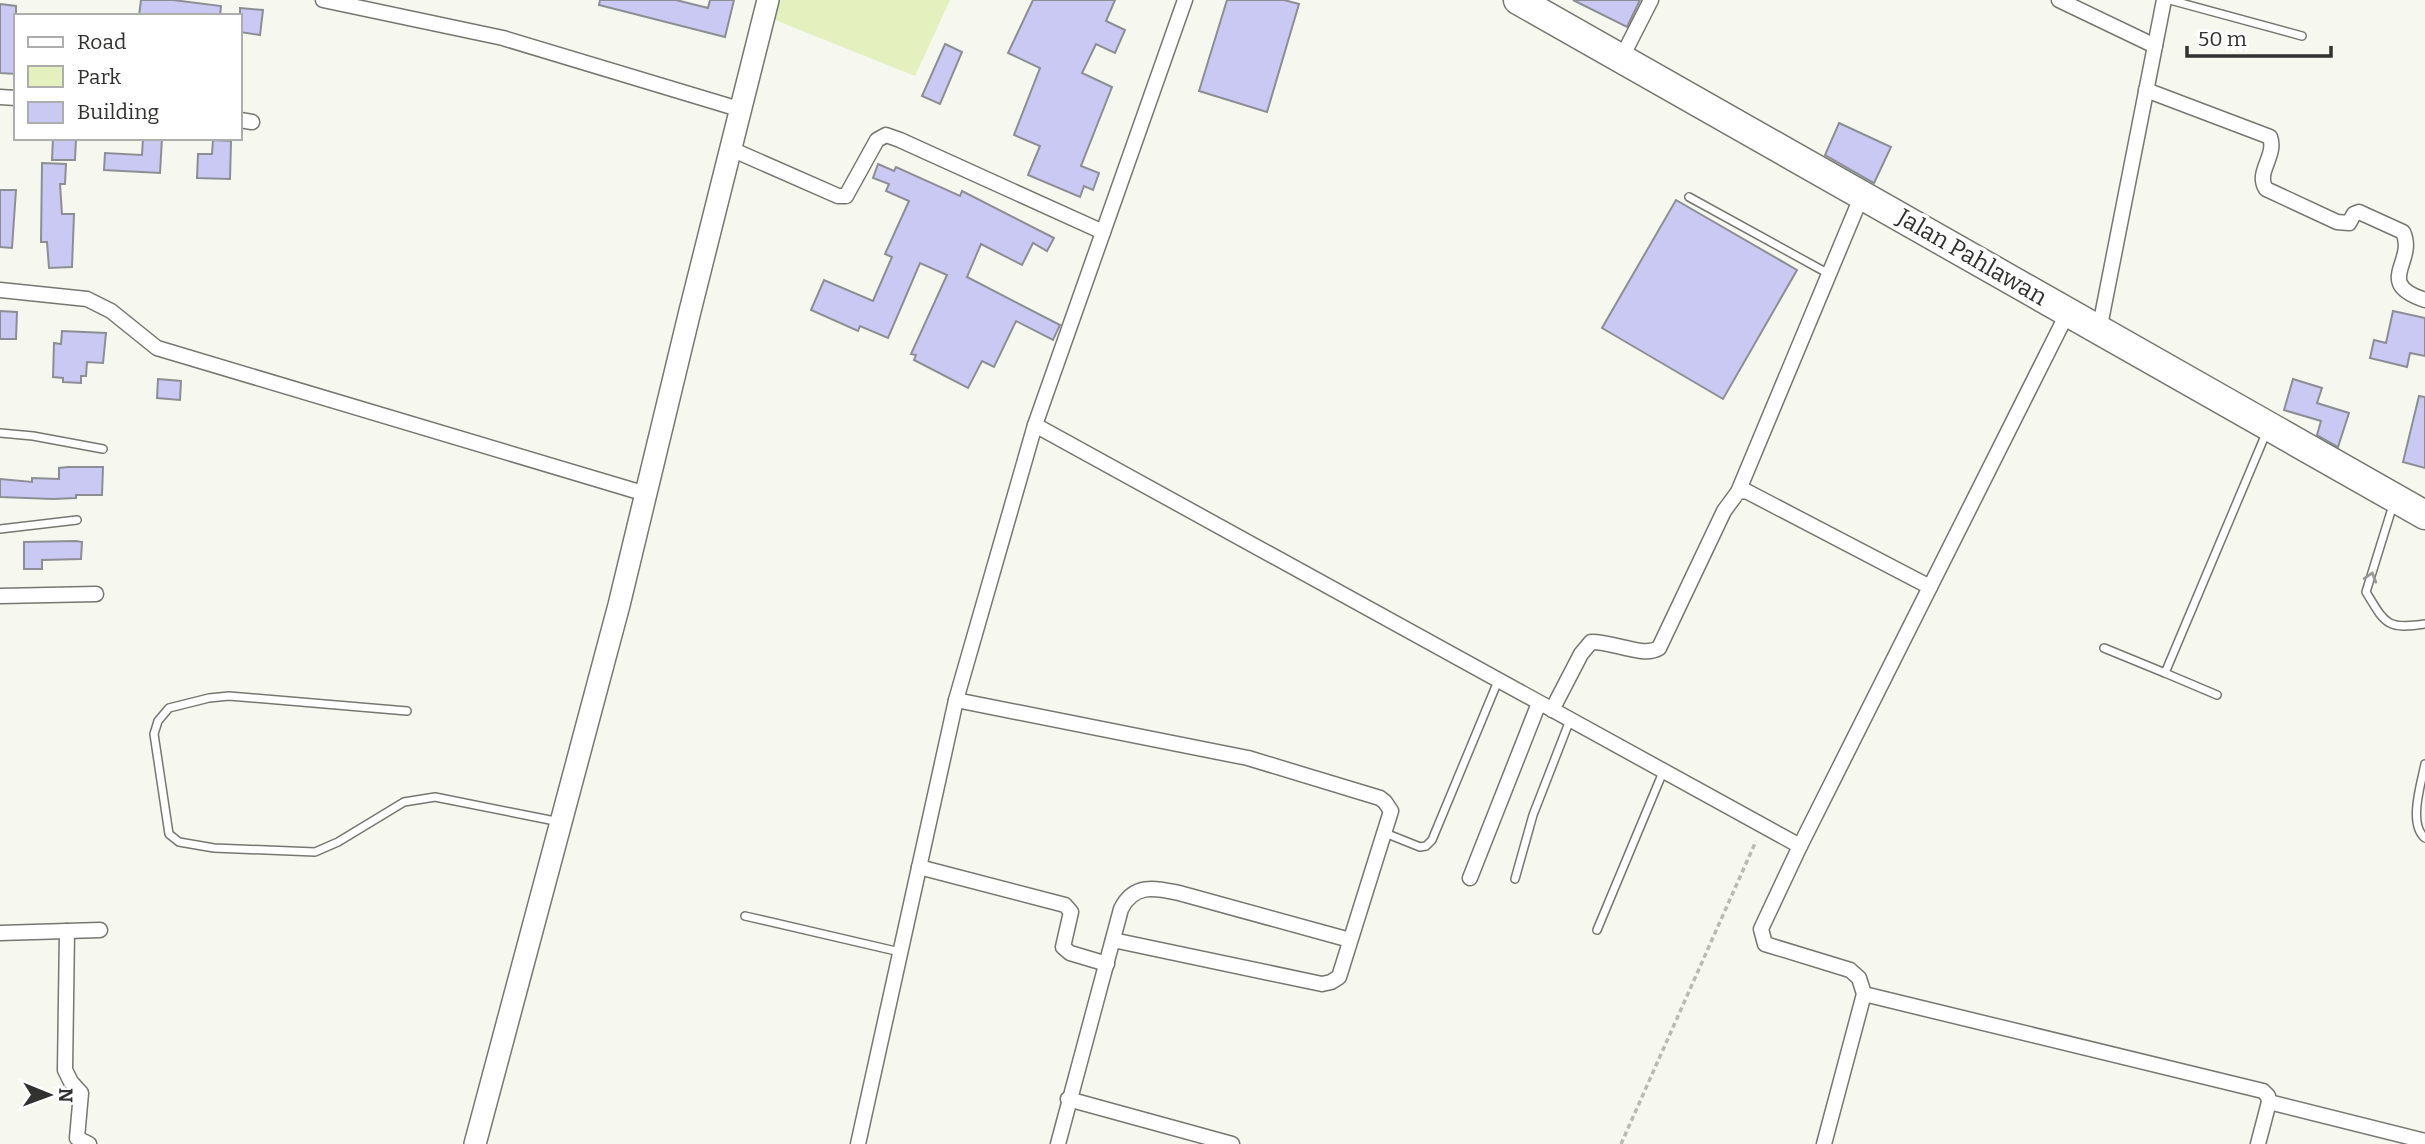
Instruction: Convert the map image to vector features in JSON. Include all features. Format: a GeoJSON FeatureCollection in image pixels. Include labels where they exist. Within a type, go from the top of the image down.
{"type":"FeatureCollection","features":[{"type":"Feature","properties":{"kind":"highway","name":"Jalan Pahlawan"},"geometry":{"type":"LineString","coordinates":[[1518,0],[2425,515]]}},
{"type":"Feature","properties":{"kind":"street"},"geometry":{"type":"LineString","coordinates":[[323,0],[503,38],[742,110]]}},
{"type":"Feature","properties":{"kind":"street"},"geometry":{"type":"LineString","coordinates":[[479,1144],[619,605],[768,0]]}},
{"type":"Feature","properties":{"kind":"street"},"geometry":{"type":"LineString","coordinates":[[858,1144],[956,700],[1035,425],[1185,0]]}},
{"type":"Feature","properties":{"kind":"street"},"geometry":{"type":"LineString","coordinates":[[1621,59],[1651,0]]}},
{"type":"Feature","properties":{"kind":"street"},"geometry":{"type":"LineString","coordinates":[[2059,0],[2155,46]]}},
{"type":"Feature","properties":{"kind":"street"},"geometry":{"type":"LineString","coordinates":[[2099,331],[2164,0]]}},
{"type":"Feature","properties":{"kind":"street"},"geometry":{"type":"LineString","coordinates":[[2146,90],[2270,137],[2272,149],[2262,176],[2266,189],[2337,222],[2349,223],[2354,214],[2359,212],[2403,232],[2406,239],[2399,279],[2401,288],[2408,294],[2425,300]]}},
{"type":"Feature","properties":{"kind":"street"},"geometry":{"type":"LineString","coordinates":[[731,149],[838,196],[846,196],[877,141],[886,135],[1104,232]]}},
{"type":"Feature","properties":{"kind":"street"},"geometry":{"type":"LineString","coordinates":[[1470,878],[1546,707],[1581,653],[1591,642],[1653,652],[1659,648],[1724,511],[1738,492],[1862,195]]}},
{"type":"Feature","properties":{"kind":"street"},"geometry":{"type":"LineString","coordinates":[[0,290],[87,299],[111,312],[157,348],[646,495]]}},
{"type":"Feature","properties":{"kind":"street"},"geometry":{"type":"LineString","coordinates":[[1824,1144],[1864,994],[1859,978],[1850,971],[1765,944],[1762,940],[1762,925],[2068,312]]}},
{"type":"Feature","properties":{"kind":"street"},"geometry":{"type":"LineString","coordinates":[[1035,425],[1800,846]]}},
{"type":"Feature","properties":{"kind":"street"},"geometry":{"type":"LineString","coordinates":[[1738,492],[1746,491],[1930,587]]}},
{"type":"Feature","properties":{"kind":"street"},"geometry":{"type":"LineString","coordinates":[[0,596],[96,594]]}},
{"type":"Feature","properties":{"kind":"street"},"geometry":{"type":"LineString","coordinates":[[956,700],[1261,762],[1380,798],[1391,811],[1339,977],[1331,982],[1322,984],[1113,940]]}},
{"type":"Feature","properties":{"kind":"street"},"geometry":{"type":"LineString","coordinates":[[919,867],[1065,905],[1071,912],[1063,947],[1070,953],[1107,964]]}},
{"type":"Feature","properties":{"kind":"street"},"geometry":{"type":"LineString","coordinates":[[1058,1144],[1121,909],[1126,898],[1134,892],[1159,889],[1350,940]]}},
{"type":"Feature","properties":{"kind":"street"},"geometry":{"type":"LineString","coordinates":[[0,933],[100,930]]}},
{"type":"Feature","properties":{"kind":"street"},"geometry":{"type":"LineString","coordinates":[[67,931],[65,1070],[81,1093],[77,1138],[89,1144]]}},
{"type":"Feature","properties":{"kind":"street"},"geometry":{"type":"LineString","coordinates":[[1864,994],[2263,1091],[2269,1102],[2258,1144]]}},
{"type":"Feature","properties":{"kind":"street"},"geometry":{"type":"LineString","coordinates":[[1068,1099],[1232,1144]]}},
{"type":"Feature","properties":{"kind":"street"},"geometry":{"type":"LineString","coordinates":[[2269,1102],[2425,1141]]}},
{"type":"Feature","properties":{"kind":"lane"},"geometry":{"type":"LineString","coordinates":[[2170,0],[2302,36]]}},
{"type":"Feature","properties":{"kind":"lane"},"geometry":{"type":"LineString","coordinates":[[1689,197],[1829,274]]}},
{"type":"Feature","properties":{"kind":"lane"},"geometry":{"type":"LineString","coordinates":[[2165,673],[2269,427]]}},
{"type":"Feature","properties":{"kind":"lane"},"geometry":{"type":"LineString","coordinates":[[0,433],[33,436],[103,449]]}},
{"type":"Feature","properties":{"kind":"lane"},"geometry":{"type":"LineString","coordinates":[[2395,498],[2366,592],[2383,621],[2402,627],[2425,624]]}},
{"type":"Feature","properties":{"kind":"lane"},"geometry":{"type":"LineString","coordinates":[[0,529],[77,520]]}},
{"type":"Feature","properties":{"kind":"lane"},"geometry":{"type":"LineString","coordinates":[[2104,648],[2217,695]]}},
{"type":"Feature","properties":{"kind":"lane"},"geometry":{"type":"LineString","coordinates":[[1385,833],[1420,847],[1426,846],[1432,840],[1498,681]]}},
{"type":"Feature","properties":{"kind":"lane"},"geometry":{"type":"LineString","coordinates":[[407,711],[229,696],[169,708],[158,721],[154,734],[169,834],[179,842],[214,848],[315,852],[338,842],[404,802],[435,797],[561,822]]}},
{"type":"Feature","properties":{"kind":"lane"},"geometry":{"type":"LineString","coordinates":[[1515,879],[1533,815],[1570,720]]}},
{"type":"Feature","properties":{"kind":"lane"},"geometry":{"type":"LineString","coordinates":[[2425,764],[2415,821],[2421,836],[2425,838]]}},
{"type":"Feature","properties":{"kind":"lane"},"geometry":{"type":"LineString","coordinates":[[1597,930],[1663,772]]}},
{"type":"Feature","properties":{"kind":"lane"},"geometry":{"type":"LineString","coordinates":[[745,916],[900,952]]}},
{"type":"Feature","properties":{"kind":"path"},"geometry":{"type":"LineString","coordinates":[[1621,1144],[1763,826]]}},
{"type":"Feature","properties":{"kind":"green space"},"geometry":{"type":"Polygon","coordinates":[[[774,0],[950,0],[915,76],[770,18],[774,0]]]}},
{"type":"Feature","properties":{"kind":"building"},"geometry":{"type":"Polygon","coordinates":[[[141,0],[173,0],[221,6],[220,14],[139,14],[141,0]]]}},
{"type":"Feature","properties":{"kind":"building"},"geometry":{"type":"Polygon","coordinates":[[[600,0],[676,0],[708,8],[710,0],[734,0],[725,37],[599,5],[600,0]]]}},
{"type":"Feature","properties":{"kind":"building"},"geometry":{"type":"Polygon","coordinates":[[[1033,0],[1115,0],[1106,21],[1125,30],[1115,53],[1096,44],[1082,73],[1112,87],[1081,166],[1099,173],[1093,190],[1084,186],[1080,197],[1028,175],[1040,146],[1014,135],[1040,68],[1008,53],[1033,0]]]}},
{"type":"Feature","properties":{"kind":"building"},"geometry":{"type":"Polygon","coordinates":[[[1227,0],[1284,0],[1299,4],[1267,112],[1199,91],[1227,0]]]}},
{"type":"Feature","properties":{"kind":"building"},"geometry":{"type":"Polygon","coordinates":[[[1573,0],[1640,0],[1627,27],[1573,0]]]}},
{"type":"Feature","properties":{"kind":"building"},"geometry":{"type":"Polygon","coordinates":[[[0,4],[16,6],[16,14],[14,74],[0,73],[0,4]]]}},
{"type":"Feature","properties":{"kind":"building"},"geometry":{"type":"Polygon","coordinates":[[[240,8],[263,10],[260,35],[242,32],[240,8]]]}},
{"type":"Feature","properties":{"kind":"building"},"geometry":{"type":"Polygon","coordinates":[[[945,44],[962,52],[940,104],[922,96],[945,44]]]}},
{"type":"Feature","properties":{"kind":"building"},"geometry":{"type":"Polygon","coordinates":[[[1839,123],[1891,147],[1874,183],[1825,155],[1839,123]]]}},
{"type":"Feature","properties":{"kind":"building"},"geometry":{"type":"Polygon","coordinates":[[[53,140],[76,140],[75,160],[52,160],[53,140]]]}},
{"type":"Feature","properties":{"kind":"building"},"geometry":{"type":"Polygon","coordinates":[[[143,140],[162,140],[160,173],[104,170],[105,153],[142,155],[143,140]]]}},
{"type":"Feature","properties":{"kind":"building"},"geometry":{"type":"Polygon","coordinates":[[[213,140],[231,141],[230,179],[197,178],[198,154],[212,154],[213,140]]]}},
{"type":"Feature","properties":{"kind":"building"},"geometry":{"type":"Polygon","coordinates":[[[42,163],[66,164],[65,184],[60,184],[62,214],[74,214],[72,267],[49,268],[47,242],[41,242],[42,163]]]}},
{"type":"Feature","properties":{"kind":"building"},"geometry":{"type":"Polygon","coordinates":[[[878,164],[894,171],[896,167],[960,196],[962,191],[1054,238],[1047,251],[1033,243],[1022,265],[981,244],[967,277],[1060,325],[1053,340],[1016,321],[994,367],[982,361],[968,388],[914,360],[916,355],[911,354],[947,275],[920,263],[888,338],[860,326],[858,331],[811,310],[824,280],[873,301],[892,257],[885,254],[909,201],[886,191],[889,184],[873,178],[878,164]]]}},
{"type":"Feature","properties":{"kind":"building"},"geometry":{"type":"Polygon","coordinates":[[[0,190],[16,190],[12,248],[0,247],[0,190]]]}},
{"type":"Feature","properties":{"kind":"building"},"geometry":{"type":"Polygon","coordinates":[[[1676,200],[1797,270],[1723,399],[1602,328],[1676,200]]]}},
{"type":"Feature","properties":{"kind":"building"},"geometry":{"type":"Polygon","coordinates":[[[0,311],[17,312],[16,339],[0,339],[0,311]]]}},
{"type":"Feature","properties":{"kind":"building"},"geometry":{"type":"Polygon","coordinates":[[[2393,311],[2425,318],[2425,356],[2410,353],[2407,367],[2370,358],[2374,340],[2386,343],[2393,311]]]}},
{"type":"Feature","properties":{"kind":"building"},"geometry":{"type":"Polygon","coordinates":[[[62,331],[106,333],[103,363],[87,362],[86,376],[81,376],[81,383],[63,382],[63,378],[53,377],[54,343],[61,344],[62,331]]]}},
{"type":"Feature","properties":{"kind":"building"},"geometry":{"type":"Polygon","coordinates":[[[158,379],[181,381],[180,400],[157,398],[158,379]]]}},
{"type":"Feature","properties":{"kind":"building"},"geometry":{"type":"Polygon","coordinates":[[[2293,379],[2322,388],[2317,403],[2349,413],[2338,447],[2317,435],[2321,421],[2284,410],[2293,379]]]}},
{"type":"Feature","properties":{"kind":"building"},"geometry":{"type":"Polygon","coordinates":[[[2419,396],[2425,397],[2425,468],[2403,462],[2419,396]]]}},
{"type":"Feature","properties":{"kind":"building"},"geometry":{"type":"Polygon","coordinates":[[[103,467],[102,495],[76,495],[76,498],[53,499],[0,497],[0,479],[32,482],[32,478],[59,479],[59,468],[103,467]]]}},
{"type":"Feature","properties":{"kind":"building"},"geometry":{"type":"Polygon","coordinates":[[[24,542],[82,542],[81,559],[42,560],[42,569],[24,569],[24,542]]]}}]}
